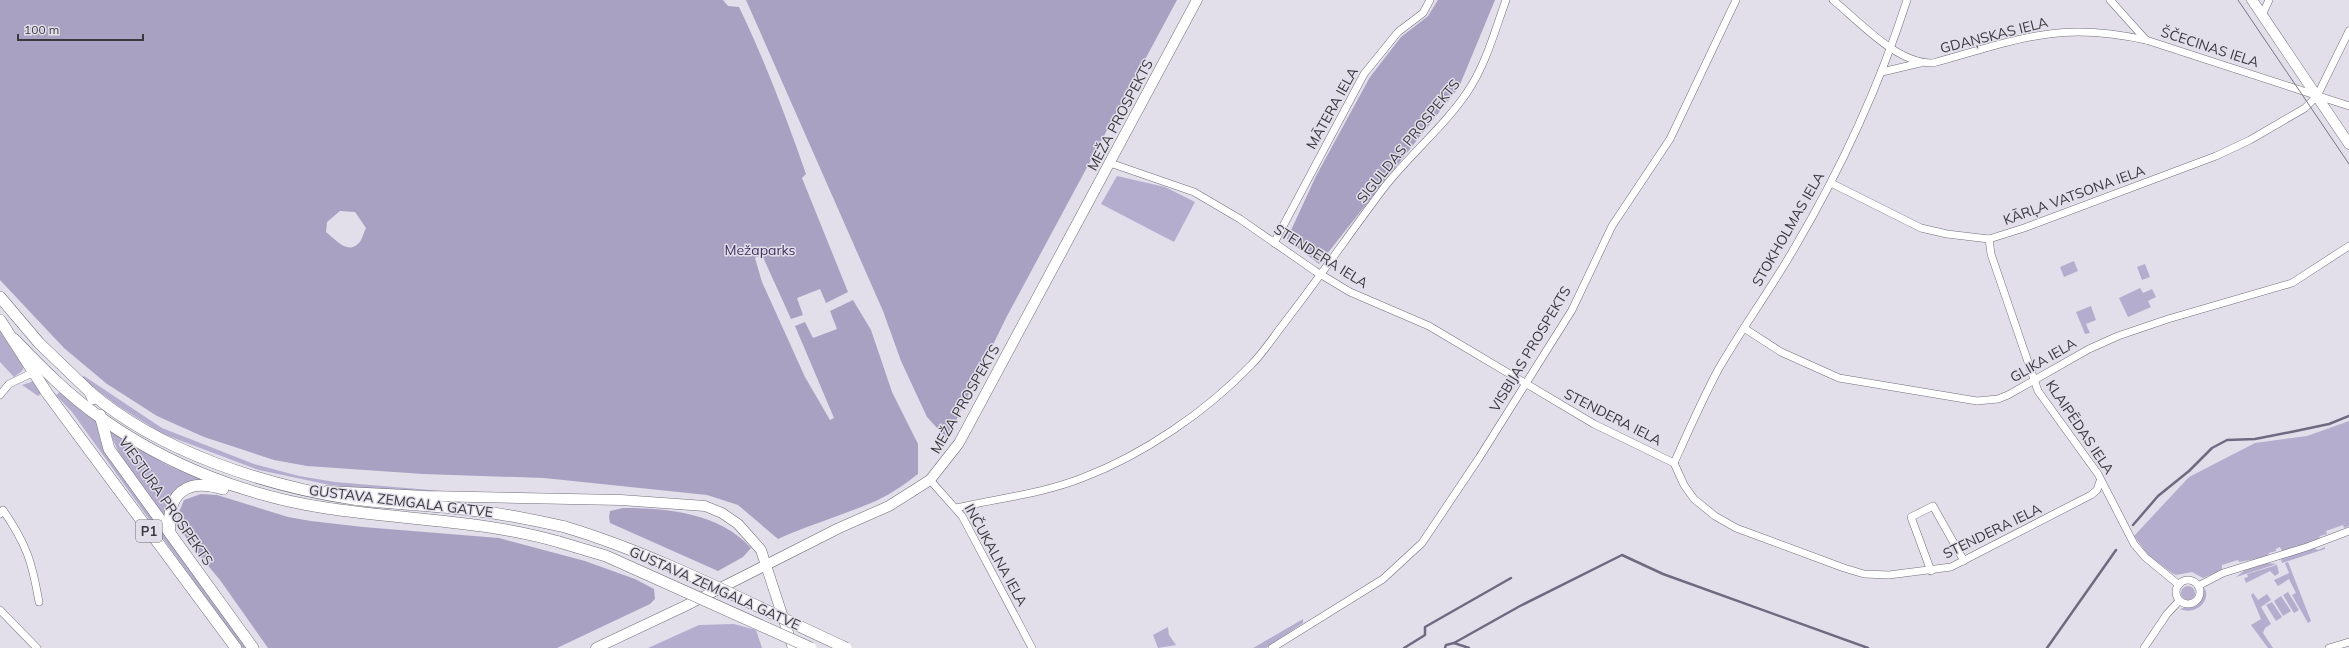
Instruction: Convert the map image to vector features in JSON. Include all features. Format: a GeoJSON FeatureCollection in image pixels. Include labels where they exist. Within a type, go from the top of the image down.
{"type":"FeatureCollection","features":[{"type":"Feature","properties":{"kind":"main road","name":"VIESTURA PROSPEKTS"},"geometry":{"type":"LineString","coordinates":[[0,297],[38,343],[90,392],[101,418],[109,449],[253,648]]}},
{"type":"Feature","properties":{"kind":"main road","name":"VIESTURA PROSPEKTS"},"geometry":{"type":"LineString","coordinates":[[0,320],[14,339],[62,414],[236,648]]}},
{"type":"Feature","properties":{"kind":"main road","name":"GUSTAVA ZEMGALA GATVE"},"geometry":{"type":"LineString","coordinates":[[14,339],[62,387],[101,418],[151,450],[210,477],[281,499],[373,514],[485,525],[528,533],[606,556],[811,648]]}},
{"type":"Feature","properties":{"kind":"main road","name":"GUSTAVA ZEMGALA GATVE"},"geometry":{"type":"LineString","coordinates":[[90,392],[136,425],[175,447],[265,480],[310,492],[354,499],[516,516],[565,527],[643,554],[846,648]]}},
{"type":"Feature","properties":{"kind":"main road"},"geometry":{"type":"LineString","coordinates":[[170,533],[169,511],[177,494],[189,487],[210,485],[240,495],[281,499]]}},
{"type":"Feature","properties":{"kind":"street","name":"MEŽA PROSPEKTS"},"geometry":{"type":"LineString","coordinates":[[596,648],[889,506],[930,480],[959,443],[1197,0]]}},
{"type":"Feature","properties":{"kind":"street","name":"MĀTERA IELA"},"geometry":{"type":"LineString","coordinates":[[1274,243],[1364,74],[1398,32],[1423,13],[1430,0]]}},
{"type":"Feature","properties":{"kind":"street","name":"SIGULDAS PROSPEKTS"},"geometry":{"type":"LineString","coordinates":[[956,508],[1034,494],[1064,485],[1102,470],[1150,444],[1225,391],[1253,364],[1322,275],[1385,187],[1445,121],[1469,90],[1486,54],[1506,0]]}},
{"type":"Feature","properties":{"kind":"street","name":"VISBIJAS PROSPEKTS"},"geometry":{"type":"LineString","coordinates":[[1272,648],[1382,579],[1422,543],[1526,385],[1572,310],[1612,226],[1670,139],[1736,0]]}},
{"type":"Feature","properties":{"kind":"street"},"geometry":{"type":"LineString","coordinates":[[1833,0],[1891,48],[1920,63]]}},
{"type":"Feature","properties":{"kind":"street","name":"STOKHOLMAS IELA"},"geometry":{"type":"LineString","coordinates":[[1674,463],[1718,370],[1795,248],[1831,183],[1870,102],[1891,48],[1907,0]]}},
{"type":"Feature","properties":{"kind":"street","name":"ŠČECINAS IELA"},"geometry":{"type":"LineString","coordinates":[[2110,0],[2146,40],[2349,106]]}},
{"type":"Feature","properties":{"kind":"street"},"geometry":{"type":"LineString","coordinates":[[2252,0],[2349,144]]}},
{"type":"Feature","properties":{"kind":"street"},"geometry":{"type":"LineString","coordinates":[[2262,15],[2269,0]]}},
{"type":"Feature","properties":{"kind":"street","name":"GDAŅSKAS IELA"},"geometry":{"type":"LineString","coordinates":[[1882,72],[1920,63],[1933,63],[2027,37],[2050,33],[2086,31],[2108,33],[2146,40]]}},
{"type":"Feature","properties":{"kind":"street","name":"KĀRĻA VATSONA IELA"},"geometry":{"type":"LineString","coordinates":[[1831,183],[1921,228],[1947,234],[1989,239],[2031,226],[2216,156],[2250,140],[2305,108],[2316,96],[2349,32]]}},
{"type":"Feature","properties":{"kind":"street","name":"STENDERA IELA"},"geometry":{"type":"LineString","coordinates":[[1110,163],[1194,192],[1240,219],[1322,275],[1350,292],[1429,326],[1594,424],[1674,463],[1684,485],[1694,499],[1715,516],[1736,528],[1864,574],[1931,571],[1951,567],[2091,495],[2097,490],[2100,481]]}},
{"type":"Feature","properties":{"kind":"street","name":"KLAIPĒDAS IELA"},"geometry":{"type":"LineString","coordinates":[[1989,239],[1990,254],[2013,313],[2038,391],[2098,474],[2100,481],[2106,489],[2134,544],[2145,557],[2179,584]]}},
{"type":"Feature","properties":{"kind":"street","name":"GLIKA IELA"},"geometry":{"type":"LineString","coordinates":[[1744,328],[1781,352],[1839,378],[1977,401],[1998,399],[2034,381],[2089,349],[2113,338],[2168,319],[2292,283],[2349,246]]}},
{"type":"Feature","properties":{"kind":"street"},"geometry":{"type":"LineString","coordinates":[[0,395],[9,384],[34,372]]}},
{"type":"Feature","properties":{"kind":"street","name":"INČUKALNA IELA"},"geometry":{"type":"LineString","coordinates":[[930,480],[956,508],[1032,648]]}},
{"type":"Feature","properties":{"kind":"street"},"geometry":{"type":"LineString","coordinates":[[310,492],[350,491],[426,496],[621,500],[705,506],[722,513],[746,532],[761,550],[793,648]]}},
{"type":"Feature","properties":{"kind":"street"},"geometry":{"type":"LineString","coordinates":[[1931,571],[1911,517],[1933,506],[1964,561]]}},
{"type":"Feature","properties":{"kind":"street"},"geometry":{"type":"LineString","coordinates":[[0,514],[3,510],[28,550],[33,566],[39,602]]}},
{"type":"Feature","properties":{"kind":"street"},"geometry":{"type":"LineString","coordinates":[[2198,586],[2223,573],[2307,547],[2349,531]]}},
{"type":"Feature","properties":{"kind":"street"},"geometry":{"type":"LineString","coordinates":[[2189,580],[2198,586],[2200,592],[2195,602],[2190,604],[2179,601],[2176,590],[2179,584],[2189,580]]}},
{"type":"Feature","properties":{"kind":"street"},"geometry":{"type":"LineString","coordinates":[[2144,648],[2166,614],[2179,601]]}},
{"type":"Feature","properties":{"kind":"street"},"geometry":{"type":"LineString","coordinates":[[0,610],[37,648]]}},
{"type":"Feature","properties":{"kind":"street"},"geometry":{"type":"LineString","coordinates":[[2329,648],[2349,642]]}},
{"type":"Feature","properties":{"kind":"shaded area"},"geometry":{"type":"Polygon","coordinates":[[[1117,176],[1165,187],[1195,202],[1174,242],[1101,204],[1117,176]]]}},
{"type":"Feature","properties":{"kind":"shaded area"},"geometry":{"type":"Polygon","coordinates":[[[2074,261],[2078,271],[2064,277],[2060,267],[2074,261]]]}},
{"type":"Feature","properties":{"kind":"shaded area"},"geometry":{"type":"Polygon","coordinates":[[[2145,264],[2150,277],[2142,280],[2137,267],[2145,264]]]}},
{"type":"Feature","properties":{"kind":"shaded area"},"geometry":{"type":"Polygon","coordinates":[[[2140,288],[2143,293],[2152,289],[2156,297],[2148,301],[2151,307],[2128,317],[2119,298],[2140,288]]]}},
{"type":"Feature","properties":{"kind":"shaded area"},"geometry":{"type":"Polygon","coordinates":[[[2091,306],[2096,320],[2086,324],[2090,333],[2085,334],[2076,312],[2091,306]]]}},
{"type":"Feature","properties":{"kind":"shaded area"},"geometry":{"type":"Polygon","coordinates":[[[0,330],[24,367],[22,371],[14,377],[0,362],[0,330]]]}},
{"type":"Feature","properties":{"kind":"shaded area"},"geometry":{"type":"Polygon","coordinates":[[[84,376],[162,428],[254,464],[299,476],[335,482],[454,492],[375,489],[330,485],[259,470],[163,434],[118,406],[81,378],[84,376]]]}},
{"type":"Feature","properties":{"kind":"shaded area"},"geometry":{"type":"Polygon","coordinates":[[[34,381],[43,392],[38,396],[22,385],[34,381]]]}},
{"type":"Feature","properties":{"kind":"shaded area"},"geometry":{"type":"Polygon","coordinates":[[[52,391],[57,395],[60,391],[96,421],[101,442],[247,648],[242,648],[72,412],[52,391]]]}},
{"type":"Feature","properties":{"kind":"shaded area"},"geometry":{"type":"Polygon","coordinates":[[[2349,421],[2349,526],[2344,528],[2343,525],[2326,531],[2327,534],[2320,536],[2318,540],[2282,551],[2280,547],[2276,549],[2276,551],[2269,553],[2267,557],[2239,562],[2238,560],[2222,565],[2222,570],[2203,578],[2192,572],[2176,575],[2172,573],[2149,556],[2134,536],[2189,477],[2255,443],[2307,436],[2349,421]]]}},
{"type":"Feature","properties":{"kind":"shaded area"},"geometry":{"type":"Polygon","coordinates":[[[109,430],[167,465],[203,480],[188,482],[165,517],[120,456],[109,430]]]}},
{"type":"Feature","properties":{"kind":"shaded area"},"geometry":{"type":"Polygon","coordinates":[[[2325,547],[2325,549],[2282,563],[2281,559],[2314,548],[2318,550],[2325,547]]]}},
{"type":"Feature","properties":{"kind":"shaded area"},"geometry":{"type":"Polygon","coordinates":[[[2288,562],[2311,621],[2308,623],[2292,595],[2296,593],[2289,579],[2278,586],[2274,580],[2289,573],[2285,563],[2288,562]]]}},
{"type":"Feature","properties":{"kind":"shaded area"},"geometry":{"type":"Polygon","coordinates":[[[2266,563],[2277,564],[2236,577],[2245,570],[2266,563]]]}},
{"type":"Feature","properties":{"kind":"shaded area"},"geometry":{"type":"Polygon","coordinates":[[[2277,565],[2279,573],[2275,576],[2270,571],[2246,583],[2244,578],[2248,577],[2247,574],[2277,565]]]}},
{"type":"Feature","properties":{"kind":"shaded area"},"geometry":{"type":"Polygon","coordinates":[[[2185,586],[2191,586],[2195,590],[2195,596],[2191,600],[2185,600],[2181,596],[2181,590],[2185,586]]]}},
{"type":"Feature","properties":{"kind":"shaded area"},"geometry":{"type":"Polygon","coordinates":[[[2205,588],[2205,599],[2200,607],[2190,610],[2180,609],[2197,603],[2205,588]]]}},
{"type":"Feature","properties":{"kind":"shaded area"},"geometry":{"type":"Polygon","coordinates":[[[2288,592],[2299,610],[2294,613],[2283,595],[2288,592]]]}},
{"type":"Feature","properties":{"kind":"shaded area"},"geometry":{"type":"Polygon","coordinates":[[[2253,593],[2258,600],[2267,594],[2271,600],[2261,607],[2271,624],[2265,628],[2263,633],[2273,648],[2268,648],[2251,625],[2261,619],[2251,595],[2253,593]]]}},
{"type":"Feature","properties":{"kind":"shaded area"},"geometry":{"type":"Polygon","coordinates":[[[2281,596],[2291,611],[2283,616],[2274,601],[2281,596]]]}},
{"type":"Feature","properties":{"kind":"shaded area"},"geometry":{"type":"Polygon","coordinates":[[[2272,602],[2282,617],[2276,621],[2266,605],[2272,602]]]}},
{"type":"Feature","properties":{"kind":"shaded area"},"geometry":{"type":"Polygon","coordinates":[[[1303,619],[1303,623],[1266,648],[1253,648],[1303,619]]]}},
{"type":"Feature","properties":{"kind":"shaded area"},"geometry":{"type":"Polygon","coordinates":[[[734,624],[756,630],[762,648],[648,648],[699,625],[734,624]]]}},
{"type":"Feature","properties":{"kind":"shaded area"},"geometry":{"type":"Polygon","coordinates":[[[1168,627],[1169,635],[1176,645],[1158,648],[1153,635],[1168,627]]]}},
{"type":"Feature","properties":{"kind":"green space","name":"Mežaparks"},"geometry":{"type":"Polygon","coordinates":[[[0,0],[723,0],[728,6],[739,7],[758,48],[783,110],[806,174],[802,178],[848,292],[826,303],[820,289],[797,298],[803,315],[791,319],[762,255],[755,258],[762,282],[805,377],[830,420],[834,418],[795,326],[805,322],[813,338],[837,329],[830,311],[853,300],[871,330],[892,392],[918,444],[918,474],[896,490],[877,500],[778,539],[738,505],[707,495],[544,478],[423,474],[307,466],[274,460],[204,437],[157,416],[107,384],[64,348],[0,280],[0,0]],[[340,211],[327,222],[326,232],[344,246],[352,247],[357,245],[366,228],[355,212],[340,211]]]}},
{"type":"Feature","properties":{"kind":"green space"},"geometry":{"type":"Polygon","coordinates":[[[746,0],[1177,0],[1006,318],[947,439],[927,417],[901,361],[883,311],[746,0]]]}},
{"type":"Feature","properties":{"kind":"green space"},"geometry":{"type":"Polygon","coordinates":[[[1438,0],[1495,0],[1459,87],[1319,264],[1287,239],[1316,176],[1370,77],[1401,37],[1428,16],[1438,0]]]}},
{"type":"Feature","properties":{"kind":"green space"},"geometry":{"type":"Polygon","coordinates":[[[201,494],[217,495],[288,517],[311,521],[363,527],[499,538],[585,561],[635,579],[654,589],[655,599],[650,604],[557,648],[268,648],[220,580],[189,543],[178,523],[179,512],[184,500],[201,494]]]}},
{"type":"Feature","properties":{"kind":"green space"},"geometry":{"type":"Polygon","coordinates":[[[623,508],[675,511],[709,520],[738,536],[751,548],[743,557],[718,571],[610,523],[610,511],[623,508]]]}},
{"type":"Feature","properties":{"kind":"waterway"},"geometry":{"type":"LineString","coordinates":[[2133,525],[2158,496],[2189,471],[2212,448],[2227,440],[2255,439],[2291,432],[2329,424],[2349,416]]}},
{"type":"Feature","properties":{"kind":"waterway"},"geometry":{"type":"LineString","coordinates":[[2047,648],[2116,550]]}},
{"type":"Feature","properties":{"kind":"waterway"},"geometry":{"type":"LineString","coordinates":[[1454,643],[1520,606],[1622,555],[1663,574],[1868,648]]}},
{"type":"Feature","properties":{"kind":"waterway"},"geometry":{"type":"LineString","coordinates":[[1404,648],[1425,635],[1425,627],[1511,578]]}},
{"type":"Feature","properties":{"kind":"waterway"},"geometry":{"type":"LineString","coordinates":[[1445,648],[1446,645],[1454,643],[1469,648]]}},
{"type":"Feature","properties":{"kind":"tram line"},"geometry":{"type":"LineString","coordinates":[[2238,0],[2349,164]]}}]}
